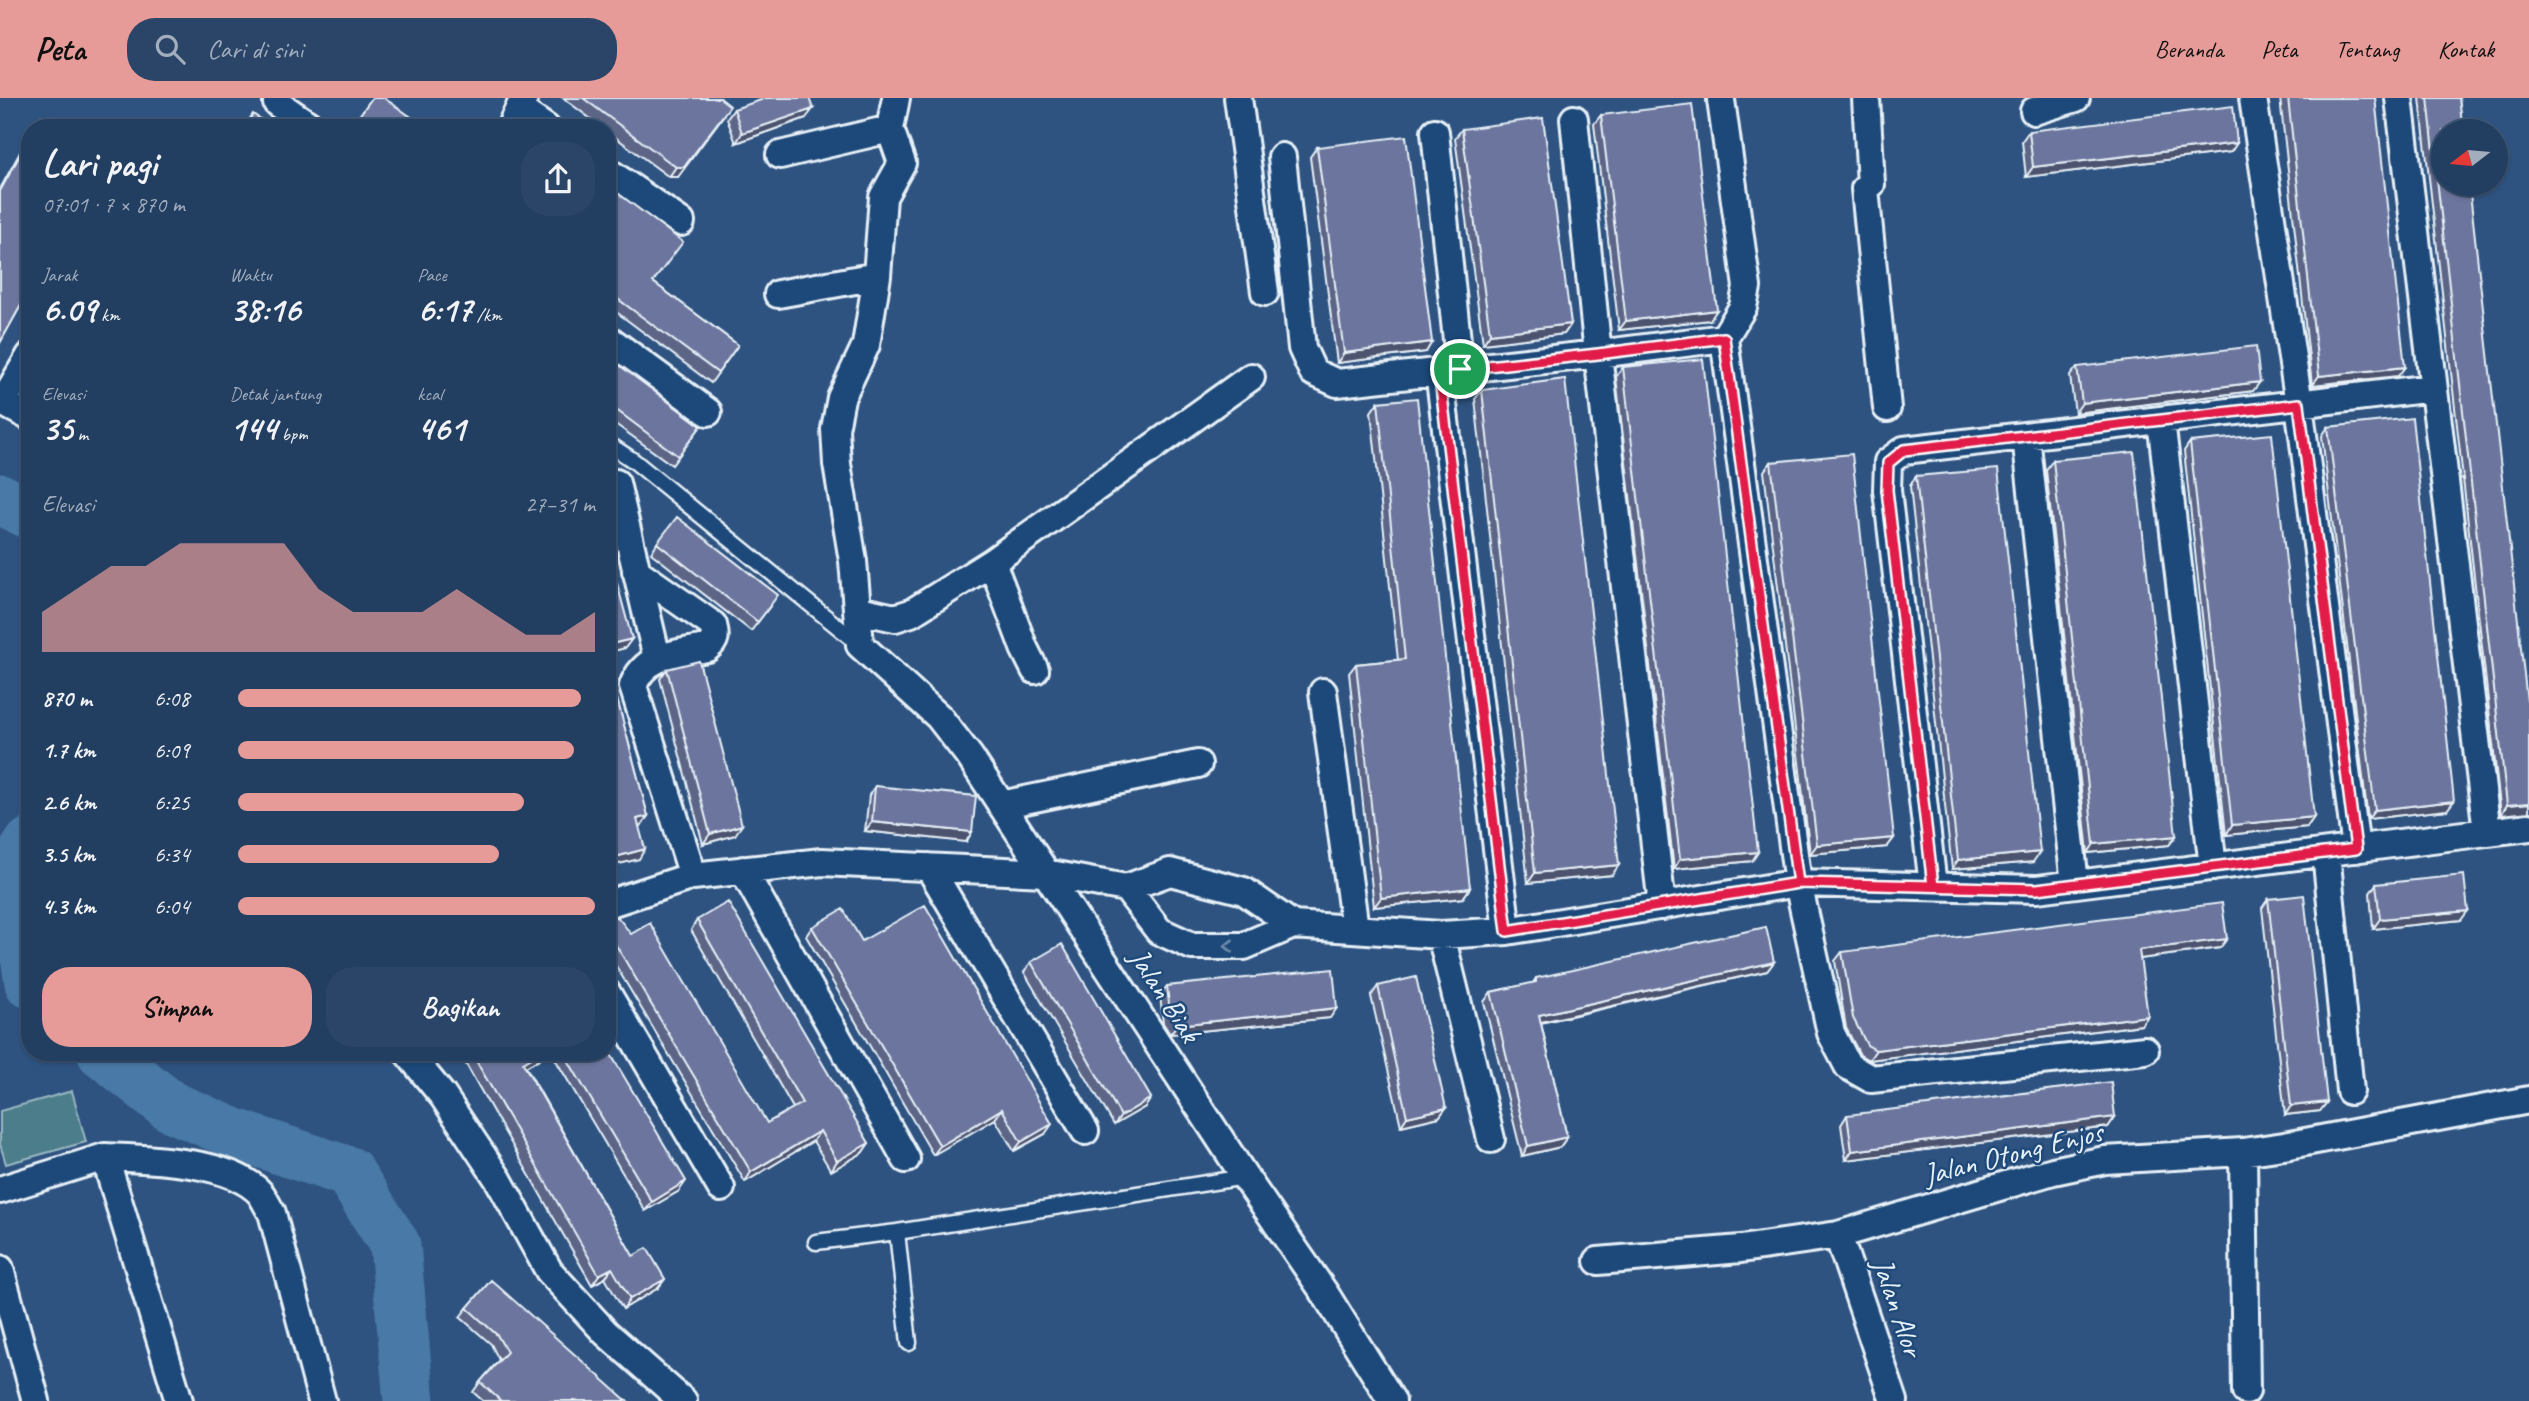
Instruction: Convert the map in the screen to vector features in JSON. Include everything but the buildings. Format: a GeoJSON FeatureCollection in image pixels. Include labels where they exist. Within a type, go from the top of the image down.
{"type":"FeatureCollection","features":[{"type":"Feature","properties":{"kind":"street"},"geometry":{"type":"LineString","coordinates":[[860,645],[859,610],[837,464],[835,429],[841,398],[866,345],[877,276],[883,197],[902,163],[890,129],[896,98]]}},
{"type":"Feature","properties":{"kind":"street"},"geometry":{"type":"LineString","coordinates":[[1238,98],[1265,292]]}},
{"type":"Feature","properties":{"kind":"street"},"geometry":{"type":"LineString","coordinates":[[1866,98],[1871,184],[1865,189],[1887,408]]}},
{"type":"Feature","properties":{"kind":"street"},"geometry":{"type":"LineString","coordinates":[[2035,111],[2076,98]]}},
{"type":"Feature","properties":{"kind":"street"},"geometry":{"type":"LineString","coordinates":[[2253,98],[2299,404],[2356,849]]}},
{"type":"Feature","properties":{"kind":"street"},"geometry":{"type":"LineString","coordinates":[[2399,98],[2487,832]]}},
{"type":"Feature","properties":{"kind":"street"},"geometry":{"type":"LineString","coordinates":[[1721,100],[1747,287],[1743,307],[1724,338],[1798,883],[1831,1033],[1849,1066],[1871,1079],[2144,1050]]}},
{"type":"Feature","properties":{"kind":"street"},"geometry":{"type":"LineString","coordinates":[[277,103],[300,119]]}},
{"type":"Feature","properties":{"kind":"street"},"geometry":{"type":"LineString","coordinates":[[1574,118],[1598,354],[1662,906]]}},
{"type":"Feature","properties":{"kind":"street"},"geometry":{"type":"LineString","coordinates":[[780,155],[890,129]]}},
{"type":"Feature","properties":{"kind":"street"},"geometry":{"type":"LineString","coordinates":[[1435,132],[1449,370],[1507,931]]}},
{"type":"Feature","properties":{"kind":"street"},"geometry":{"type":"LineString","coordinates":[[1282,157],[1302,348],[1313,372],[1337,383],[1724,338]]}},
{"type":"Feature","properties":{"kind":"street"},"geometry":{"type":"LineString","coordinates":[[616,177],[681,222]]}},
{"type":"Feature","properties":{"kind":"street"},"geometry":{"type":"LineString","coordinates":[[778,295],[877,276]]}},
{"type":"Feature","properties":{"kind":"street"},"geometry":{"type":"LineString","coordinates":[[616,345],[708,412]]}},
{"type":"Feature","properties":{"kind":"street"},"geometry":{"type":"LineString","coordinates":[[21,370],[1,401],[21,412]]}},
{"type":"Feature","properties":{"kind":"street"},"geometry":{"type":"LineString","coordinates":[[859,610],[895,618],[911,613],[992,562],[1251,377]]}},
{"type":"Feature","properties":{"kind":"street"},"geometry":{"type":"LineString","coordinates":[[1933,886],[1887,490],[1888,463],[1904,450],[2433,388]]}},
{"type":"Feature","properties":{"kind":"street"},"geometry":{"type":"LineString","coordinates":[[2161,420],[2213,867]]}},
{"type":"Feature","properties":{"kind":"street"},"geometry":{"type":"LineString","coordinates":[[2026,436],[2075,884]]}},
{"type":"Feature","properties":{"kind":"street"},"geometry":{"type":"LineString","coordinates":[[616,483],[656,658]]}},
{"type":"Feature","properties":{"kind":"street"},"geometry":{"type":"LineString","coordinates":[[992,562],[1035,670]]}},
{"type":"Feature","properties":{"kind":"street"},"geometry":{"type":"LineString","coordinates":[[636,571],[713,625],[716,635],[708,648],[656,658],[638,672],[633,686],[693,876]]}},
{"type":"Feature","properties":{"kind":"street","name":"Jalan Biak"},"geometry":{"type":"LineString","coordinates":[[860,645],[939,717],[970,757],[1245,1177],[1324,1292],[1392,1401]]}},
{"type":"Feature","properties":{"kind":"street"},"geometry":{"type":"LineString","coordinates":[[1323,692],[1355,929]]}},
{"type":"Feature","properties":{"kind":"street"},"geometry":{"type":"LineString","coordinates":[[1001,805],[1198,764]]}},
{"type":"Feature","properties":{"kind":"street"},"geometry":{"type":"LineString","coordinates":[[1126,888],[1159,932],[1192,946],[1244,946],[1293,925],[1441,935],[1507,931],[1798,883],[2037,889],[2529,827]]}},
{"type":"Feature","properties":{"kind":"street"},"geometry":{"type":"LineString","coordinates":[[2326,853],[2350,1091]]}},
{"type":"Feature","properties":{"kind":"street"},"geometry":{"type":"LineString","coordinates":[[616,901],[693,876],[822,862],[1045,873],[1126,888],[1170,872],[1244,891],[1293,925]]}},
{"type":"Feature","properties":{"kind":"street"},"geometry":{"type":"LineString","coordinates":[[929,867],[1085,1130]]}},
{"type":"Feature","properties":{"kind":"street"},"geometry":{"type":"LineString","coordinates":[[743,870],[906,1159]]}},
{"type":"Feature","properties":{"kind":"street"},"geometry":{"type":"LineString","coordinates":[[1441,935],[1491,1139]]}},
{"type":"Feature","properties":{"kind":"street"},"geometry":{"type":"LineString","coordinates":[[616,1008],[721,1188]]}},
{"type":"Feature","properties":{"kind":"street"},"geometry":{"type":"LineString","coordinates":[[414,1061],[443,1096],[498,1179],[550,1270],[606,1334],[683,1401]]}},
{"type":"Feature","properties":{"kind":"street","name":"Jalan Otong Enjos"},"geometry":{"type":"LineString","coordinates":[[1598,1261],[1741,1249],[1838,1235],[2053,1171],[2105,1160],[2243,1152],[2529,1100]]}},
{"type":"Feature","properties":{"kind":"street"},"geometry":{"type":"LineString","coordinates":[[2243,1152],[2246,1391]]}},
{"type":"Feature","properties":{"kind":"street"},"geometry":{"type":"LineString","coordinates":[[0,1190],[105,1157],[180,1161],[203,1166],[245,1182],[260,1194],[272,1213],[322,1401]]}},
{"type":"Feature","properties":{"kind":"street"},"geometry":{"type":"LineString","coordinates":[[105,1157],[179,1401]]}},
{"type":"Feature","properties":{"kind":"street","name":"Jalan Alor"},"geometry":{"type":"LineString","coordinates":[[1838,1235],[1894,1401]]}},
{"type":"Feature","properties":{"kind":"street"},"geometry":{"type":"LineString","coordinates":[[0,1269],[36,1401]]}},
{"type":"Feature","properties":{"kind":"lane"},"geometry":{"type":"LineString","coordinates":[[616,449],[860,645]]}},
{"type":"Feature","properties":{"kind":"lane"},"geometry":{"type":"LineString","coordinates":[[816,1242],[897,1232],[1245,1177]]}},
{"type":"Feature","properties":{"kind":"lane"},"geometry":{"type":"LineString","coordinates":[[897,1232],[909,1343]]}},
{"type":"Feature","properties":{"kind":"green space"},"geometry":{"type":"Polygon","coordinates":[[[72,1091],[86,1142],[6,1164],[0,1144],[0,1111],[72,1091]]]}},
{"type":"Feature","properties":{"kind":"waterway"},"geometry":{"type":"LineString","coordinates":[[0,499],[21,510]]}},
{"type":"Feature","properties":{"kind":"waterway"},"geometry":{"type":"LineString","coordinates":[[21,857],[13,869],[21,923]]}},
{"type":"Feature","properties":{"kind":"waterway"},"geometry":{"type":"LineString","coordinates":[[113,1061],[170,1106],[235,1134],[349,1172],[395,1245],[409,1401]]}},
{"type":"Feature","properties":{"kind":"route"},"geometry":{"type":"LineString","coordinates":[[1460,369],[1439,371],[1507,931],[1798,883],[1933,886],[2037,889],[2356,849],[2299,404],[1904,450],[1888,463],[1887,490],[1933,886],[1865,885],[1798,883],[1724,338],[1460,369]]}}]}
